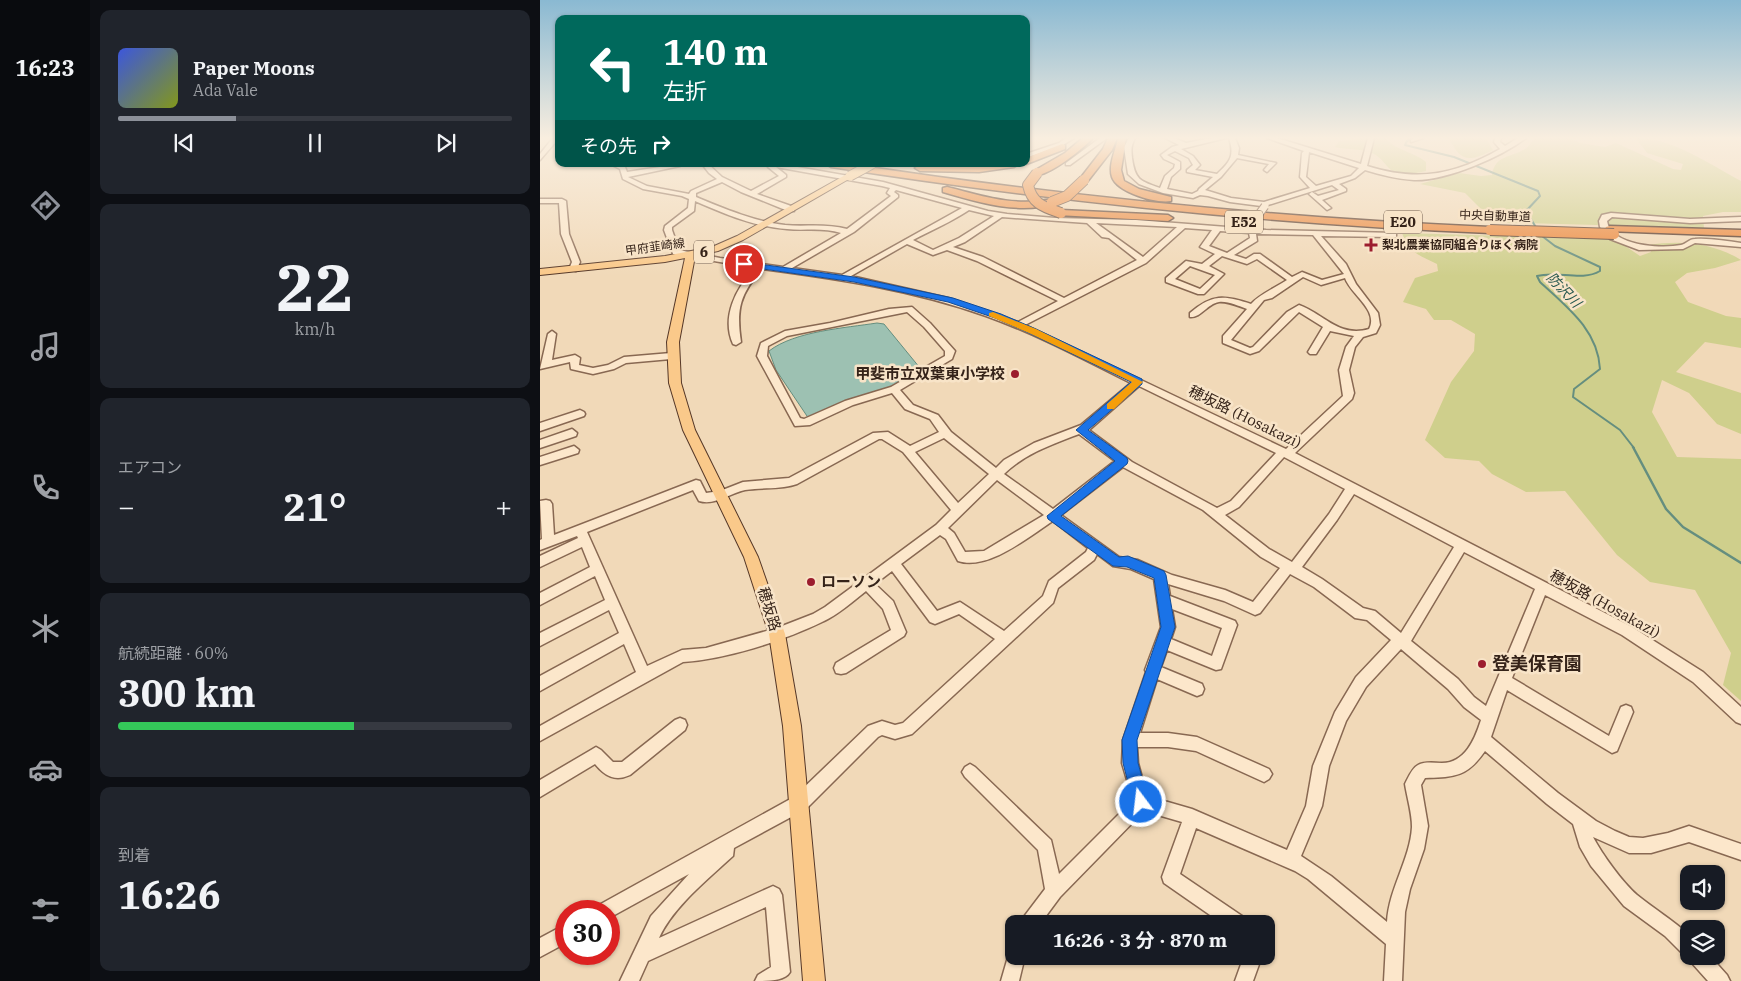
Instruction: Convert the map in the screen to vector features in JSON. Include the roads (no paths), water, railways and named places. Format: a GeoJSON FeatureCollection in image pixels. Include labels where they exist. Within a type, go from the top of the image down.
{"type":"FeatureCollection","features":[{"type":"Feature","properties":{"kind":"highway"},"geometry":{"type":"LineString","coordinates":[[923,184],[1007,206],[1033,206],[1052,202],[1067,196],[1080,184]]}},
{"type":"Feature","properties":{"kind":"highway","name":"中央自動車道"},"geometry":{"type":"LineString","coordinates":[[961,184],[1117,203],[1265,218],[1428,228],[1489,228]]}},
{"type":"Feature","properties":{"kind":"highway","name":"中央自動車道"},"geometry":{"type":"LineString","coordinates":[[994,184],[1118,199],[1317,217],[1489,228],[1741,238]]}},
{"type":"Feature","properties":{"kind":"highway","name":"E52"},"geometry":{"type":"LineString","coordinates":[[1029,184],[1030,196],[1042,206],[1061,213],[1290,224],[1428,228]]}},
{"type":"Feature","properties":{"kind":"highway","name":"E52"},"geometry":{"type":"LineString","coordinates":[[1123,184],[1142,194],[1317,217]]}},
{"type":"Feature","properties":{"kind":"highway","name":"中央自動車道"},"geometry":{"type":"LineString","coordinates":[[1612,232],[1741,233]]}},
{"type":"Feature","properties":{"kind":"main road","name":"甲府韮崎線"},"geometry":{"type":"LineString","coordinates":[[540,272],[690,255],[728,244],[836,184]]}},
{"type":"Feature","properties":{"kind":"main road","name":"穂坂路"},"geometry":{"type":"LineString","coordinates":[[690,255],[673,330],[671,356],[674,388],[680,408],[751,557],[777,634],[792,726],[814,981]]}},
{"type":"Feature","properties":{"kind":"street"},"geometry":{"type":"LineString","coordinates":[[640,184],[645,188],[693,198],[736,216],[766,223],[786,227],[828,226],[848,232]]}},
{"type":"Feature","properties":{"kind":"street"},"geometry":{"type":"LineString","coordinates":[[690,255],[676,252],[668,230],[671,223],[691,209],[693,192],[711,184]]}},
{"type":"Feature","properties":{"kind":"street"},"geometry":{"type":"LineString","coordinates":[[732,184],[750,194],[791,209]]}},
{"type":"Feature","properties":{"kind":"street"},"geometry":{"type":"LineString","coordinates":[[750,194],[769,184]]}},
{"type":"Feature","properties":{"kind":"street"},"geometry":{"type":"LineString","coordinates":[[877,184],[1001,215],[1316,234],[1393,234]]}},
{"type":"Feature","properties":{"kind":"street"},"geometry":{"type":"LineString","coordinates":[[1143,184],[1163,191],[1194,196],[1204,193],[1230,200],[1264,205],[1328,184]]}},
{"type":"Feature","properties":{"kind":"street"},"geometry":{"type":"LineString","coordinates":[[1163,191],[1165,184]]}},
{"type":"Feature","properties":{"kind":"street"},"geometry":{"type":"LineString","coordinates":[[1204,193],[1202,190],[1210,184]]}},
{"type":"Feature","properties":{"kind":"street"},"geometry":{"type":"LineString","coordinates":[[1308,184],[1317,199],[1327,208]]}},
{"type":"Feature","properties":{"kind":"street"},"geometry":{"type":"LineString","coordinates":[[1317,199],[1344,190],[1335,184]]}},
{"type":"Feature","properties":{"kind":"street"},"geometry":{"type":"LineString","coordinates":[[783,270],[848,232],[896,196],[890,193],[895,188]]}},
{"type":"Feature","properties":{"kind":"street"},"geometry":{"type":"LineString","coordinates":[[540,201],[562,201],[564,234],[576,262],[573,269]]}},
{"type":"Feature","properties":{"kind":"street"},"geometry":{"type":"LineString","coordinates":[[1249,230],[1264,205]]}},
{"type":"Feature","properties":{"kind":"street"},"geometry":{"type":"LineString","coordinates":[[844,278],[854,270],[935,225],[946,222],[968,208]]}},
{"type":"Feature","properties":{"kind":"street"},"geometry":{"type":"LineString","coordinates":[[908,241],[933,253],[962,240],[1001,215]]}},
{"type":"Feature","properties":{"kind":"street"},"geometry":{"type":"LineString","coordinates":[[1741,219],[1690,221],[1610,215],[1605,217],[1603,221],[1604,227],[1613,237],[1639,248],[1683,246],[1694,241],[1741,245]]}},
{"type":"Feature","properties":{"kind":"street"},"geometry":{"type":"LineString","coordinates":[[1089,221],[1143,261]]}},
{"type":"Feature","properties":{"kind":"street"},"geometry":{"type":"LineString","coordinates":[[1100,231],[1131,222]]}},
{"type":"Feature","properties":{"kind":"street"},"geometry":{"type":"LineString","coordinates":[[1018,325],[1143,261],[1184,226]]}},
{"type":"Feature","properties":{"kind":"street"},"geometry":{"type":"LineString","coordinates":[[1217,229],[1204,247],[1247,262],[1258,256],[1293,281]]}},
{"type":"Feature","properties":{"kind":"street"},"geometry":{"type":"LineString","coordinates":[[1203,267],[1220,274],[1201,292],[1169,280],[1189,263],[1203,267],[1254,239],[1249,230]]}},
{"type":"Feature","properties":{"kind":"street"},"geometry":{"type":"LineString","coordinates":[[1316,234],[1345,269],[1348,275],[1352,285],[1364,298],[1375,316],[1376,322],[1373,331],[1360,335],[1328,326],[1299,308],[1290,314],[1256,349],[1250,351],[1226,341],[1226,338],[1261,298],[1269,296],[1302,274],[1321,283],[1348,275]]}},
{"type":"Feature","properties":{"kind":"street"},"geometry":{"type":"LineString","coordinates":[[947,246],[980,259],[1066,302]]}},
{"type":"Feature","properties":{"kind":"street","name":"穂坂路 (Hosakazi)"},"geometry":{"type":"LineString","coordinates":[[690,255],[760,267],[844,278],[950,300],[1018,325],[1285,453],[1627,631],[1698,677],[1741,717]]}},
{"type":"Feature","properties":{"kind":"street"},"geometry":{"type":"LineString","coordinates":[[736,342],[732,321],[740,291],[760,267]]}},
{"type":"Feature","properties":{"kind":"street"},"geometry":{"type":"LineString","coordinates":[[1193,315],[1206,302],[1212,300],[1226,299],[1252,308]]}},
{"type":"Feature","properties":{"kind":"street"},"geometry":{"type":"LineString","coordinates":[[909,309],[950,350],[949,357],[894,389],[849,403],[806,422],[799,423],[788,407],[762,356],[762,350],[769,341],[785,334],[909,309]]}},
{"type":"Feature","properties":{"kind":"street"},"geometry":{"type":"LineString","coordinates":[[1313,352],[1328,326]]}},
{"type":"Feature","properties":{"kind":"street"},"geometry":{"type":"LineString","coordinates":[[552,334],[543,365],[575,358],[574,367],[593,371],[611,367],[624,360],[671,356]]}},
{"type":"Feature","properties":{"kind":"street"},"geometry":{"type":"LineString","coordinates":[[1216,514],[1235,504],[1285,453],[1348,398],[1350,393],[1344,370],[1351,347],[1360,335]]}},
{"type":"Feature","properties":{"kind":"street"},"geometry":{"type":"LineString","coordinates":[[540,734],[644,675],[682,656],[706,654],[777,634],[818,618],[940,528],[1008,463],[1038,446],[1081,430],[1138,382]]}},
{"type":"Feature","properties":{"kind":"street"},"geometry":{"type":"LineString","coordinates":[[894,389],[909,408],[934,417],[946,433],[996,474],[1117,562],[1128,561],[1160,575],[1237,599],[1255,609],[1333,517],[1352,487]]}},
{"type":"Feature","properties":{"kind":"street"},"geometry":{"type":"LineString","coordinates":[[540,427],[580,414]]}},
{"type":"Feature","properties":{"kind":"street"},"geometry":{"type":"LineString","coordinates":[[1081,430],[1123,461],[1216,514],[1265,553],[1318,583],[1360,614],[1370,615],[1453,684],[1469,702],[1489,716]]}},
{"type":"Feature","properties":{"kind":"street"},"geometry":{"type":"LineString","coordinates":[[540,444],[572,433]]}},
{"type":"Feature","properties":{"kind":"street"},"geometry":{"type":"LineString","coordinates":[[908,451],[946,433]]}},
{"type":"Feature","properties":{"kind":"street"},"geometry":{"type":"LineString","coordinates":[[540,562],[582,535],[696,484],[703,498],[721,495],[743,486],[784,484],[877,436],[884,435],[890,437],[908,451],[958,510]]}},
{"type":"Feature","properties":{"kind":"street"},"geometry":{"type":"LineString","coordinates":[[540,461],[574,450]]}},
{"type":"Feature","properties":{"kind":"street"},"geometry":{"type":"LineString","coordinates":[[940,528],[950,536],[962,557],[986,556],[1052,516],[1123,461]]}},
{"type":"Feature","properties":{"kind":"street"},"geometry":{"type":"LineString","coordinates":[[540,506],[546,504],[544,544],[582,535]]}},
{"type":"Feature","properties":{"kind":"street"},"geometry":{"type":"LineString","coordinates":[[582,535],[644,675]]}},
{"type":"Feature","properties":{"kind":"street"},"geometry":{"type":"LineString","coordinates":[[1292,860],[1314,806],[1321,766],[1340,717],[1361,682],[1401,642],[1462,544]]}},
{"type":"Feature","properties":{"kind":"street"},"geometry":{"type":"LineString","coordinates":[[620,903],[800,803],[873,731],[882,728],[895,732],[907,729],[1048,599],[1054,584],[1059,578],[1090,556],[1095,547]]}},
{"type":"Feature","properties":{"kind":"street"},"geometry":{"type":"LineString","coordinates":[[893,563],[935,618],[960,608],[1005,639]]}},
{"type":"Feature","properties":{"kind":"street"},"geometry":{"type":"LineString","coordinates":[[540,599],[597,569]]}},
{"type":"Feature","properties":{"kind":"street"},"geometry":{"type":"LineString","coordinates":[[1141,802],[1130,763],[1130,740],[1168,627],[1160,575]]}},
{"type":"Feature","properties":{"kind":"street"},"geometry":{"type":"LineString","coordinates":[[841,668],[899,632],[888,605],[866,584]]}},
{"type":"Feature","properties":{"kind":"street"},"geometry":{"type":"LineString","coordinates":[[1393,981],[1396,912],[1401,889],[1416,849],[1420,826],[1412,784],[1421,771],[1433,769],[1449,772],[1460,766],[1477,750],[1486,734],[1489,716],[1542,586]]}},
{"type":"Feature","properties":{"kind":"street"},"geometry":{"type":"LineString","coordinates":[[1162,642],[1216,664],[1230,625],[1164,600]]}},
{"type":"Feature","properties":{"kind":"street"},"geometry":{"type":"LineString","coordinates":[[540,640],[612,602]]}},
{"type":"Feature","properties":{"kind":"street"},"geometry":{"type":"LineString","coordinates":[[540,684],[627,635]]}},
{"type":"Feature","properties":{"kind":"street"},"geometry":{"type":"LineString","coordinates":[[1152,670],[1197,689]]}},
{"type":"Feature","properties":{"kind":"street"},"geometry":{"type":"LineString","coordinates":[[1504,681],[1612,746],[1626,712]]}},
{"type":"Feature","properties":{"kind":"street"},"geometry":{"type":"LineString","coordinates":[[540,789],[596,756],[610,770],[625,770],[680,725]]}},
{"type":"Feature","properties":{"kind":"street"},"geometry":{"type":"LineString","coordinates":[[1130,740],[1168,740],[1197,744],[1264,774]]}},
{"type":"Feature","properties":{"kind":"street"},"geometry":{"type":"LineString","coordinates":[[1482,740],[1557,802],[1600,832],[1631,845],[1652,844],[1678,839],[1689,834],[1741,852]]}},
{"type":"Feature","properties":{"kind":"street"},"geometry":{"type":"LineString","coordinates":[[970,772],[1045,846],[1054,892]]}},
{"type":"Feature","properties":{"kind":"street"},"geometry":{"type":"LineString","coordinates":[[1141,802],[1192,818],[1292,860],[1319,876],[1394,940]]}},
{"type":"Feature","properties":{"kind":"street"},"geometry":{"type":"LineString","coordinates":[[1036,915],[1054,892],[1141,802]]}},
{"type":"Feature","properties":{"kind":"street"},"geometry":{"type":"LineString","coordinates":[[1579,817],[1586,841],[1597,860],[1630,900],[1671,930],[1680,939]]}},
{"type":"Feature","properties":{"kind":"street"},"geometry":{"type":"LineString","coordinates":[[1192,818],[1170,877],[1226,915]]}},
{"type":"Feature","properties":{"kind":"street"},"geometry":{"type":"LineString","coordinates":[[629,981],[657,922],[688,886],[716,858],[758,826]]}},
{"type":"Feature","properties":{"kind":"street"},"geometry":{"type":"LineString","coordinates":[[641,955],[773,895],[781,972],[764,981]]}},
{"type":"Feature","properties":{"kind":"street"},"geometry":{"type":"LineString","coordinates":[[540,948],[555,939]]}},
{"type":"Feature","properties":{"kind":"street"},"geometry":{"type":"LineString","coordinates":[[1010,981],[1014,965]]}},
{"type":"Feature","properties":{"kind":"street"},"geometry":{"type":"LineString","coordinates":[[1244,981],[1250,965]]}},
{"type":"Feature","properties":{"kind":"street"},"geometry":{"type":"LineString","coordinates":[[1706,965],[1721,981]]}},
{"type":"Feature","properties":{"kind":"waterway","name":"防沢川"},"geometry":{"type":"LineString","coordinates":[[1520,184],[1538,191],[1540,196],[1526,211],[1537,229]]}},
{"type":"Feature","properties":{"kind":"waterway","name":"防沢川"},"geometry":{"type":"LineString","coordinates":[[1542,236],[1555,246],[1600,267],[1600,271],[1585,276],[1553,274],[1537,276],[1540,282],[1579,320],[1594,342],[1598,355],[1600,369],[1574,389],[1573,397],[1620,430],[1634,448]]}},
{"type":"Feature","properties":{"kind":"waterway","name":"防沢川"},"geometry":{"type":"LineString","coordinates":[[1633,447],[1666,509],[1683,527],[1741,563]]}},
{"type":"Feature","properties":{"kind":"place","name":"梨北農業協同組合りほく病院"},"geometry":{"type":"Point","coordinates":[1371,245]}},
{"type":"Feature","properties":{"kind":"place","name":"甲斐市立双葉東小学校"},"geometry":{"type":"Point","coordinates":[1015,374]}},
{"type":"Feature","properties":{"kind":"place","name":"ローソン"},"geometry":{"type":"Point","coordinates":[811,582]}},
{"type":"Feature","properties":{"kind":"place","name":"登美保育園"},"geometry":{"type":"Point","coordinates":[1482,664]}}]}
